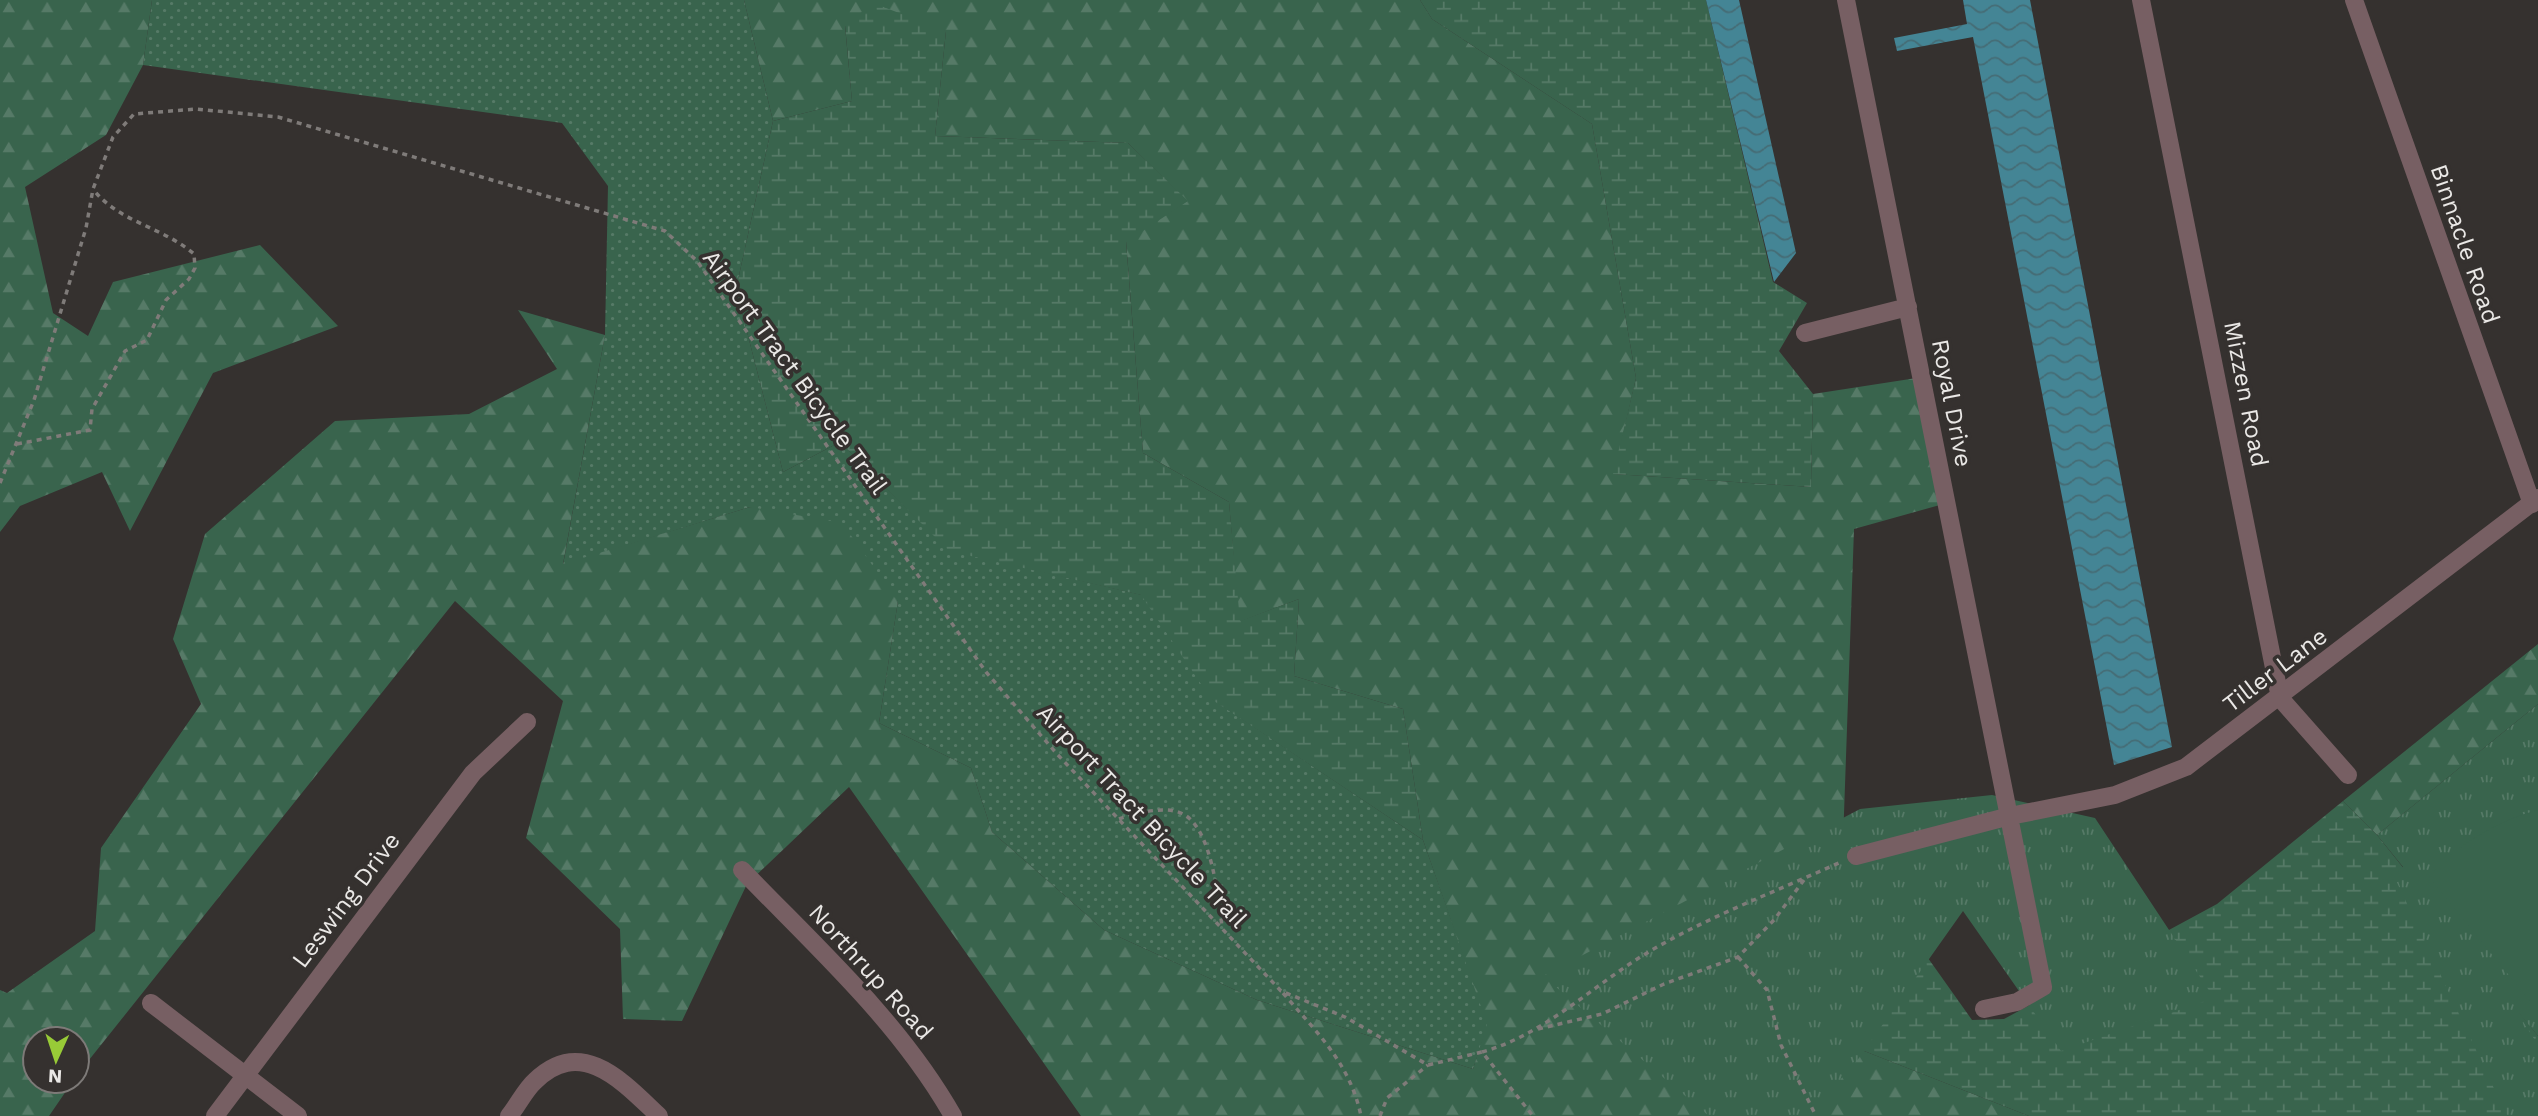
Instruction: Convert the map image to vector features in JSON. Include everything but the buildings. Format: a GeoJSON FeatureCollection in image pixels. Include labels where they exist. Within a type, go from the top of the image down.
{"type":"FeatureCollection","features":[{"type":"Feature","properties":{"kind":"street","name":"Royal Drive"},"geometry":{"type":"LineString","coordinates":[[1846,0],[2010,816]]}},
{"type":"Feature","properties":{"kind":"street","name":"Mizzen Road"},"geometry":{"type":"LineString","coordinates":[[2141,0],[2280,698]]}},
{"type":"Feature","properties":{"kind":"street","name":"Binnacle Road"},"geometry":{"type":"LineString","coordinates":[[2354,0],[2535,501]]}},
{"type":"Feature","properties":{"kind":"street"},"geometry":{"type":"LineString","coordinates":[[1805,333],[1908,307]]}},
{"type":"Feature","properties":{"kind":"street","name":"Tiller Lane"},"geometry":{"type":"LineString","coordinates":[[1856,856],[2010,816],[2115,795],[2186,767],[2280,698],[2535,501]]}},
{"type":"Feature","properties":{"kind":"street"},"geometry":{"type":"LineString","coordinates":[[2280,698],[2348,775]]}},
{"type":"Feature","properties":{"kind":"street","name":"Leswing Drive"},"geometry":{"type":"LineString","coordinates":[[215,1116],[473,774],[527,722]]}},
{"type":"Feature","properties":{"kind":"street"},"geometry":{"type":"LineString","coordinates":[[1984,1009],[2017,1002],[2043,987],[2010,816]]}},
{"type":"Feature","properties":{"kind":"street","name":"Northrup Road"},"geometry":{"type":"LineString","coordinates":[[742,870],[878,1010],[930,1074],[953,1116]]}},
{"type":"Feature","properties":{"kind":"street"},"geometry":{"type":"LineString","coordinates":[[151,1003],[298,1116]]}},
{"type":"Feature","properties":{"kind":"street"},"geometry":{"type":"LineString","coordinates":[[509,1116],[536,1080],[565,1062],[583,1060],[619,1078],[659,1116]]}},
{"type":"Feature","properties":{"kind":"path","name":"Airport Tract Bicycle Trail"},"geometry":{"type":"LineString","coordinates":[[0,483],[34,400],[74,267],[93,189],[113,137],[134,114],[196,109],[278,117],[665,230],[697,261],[986,672],[1119,819],[1281,991],[1345,1017],[1427,1065]]}},
{"type":"Feature","properties":{"kind":"path"},"geometry":{"type":"LineString","coordinates":[[16,444],[90,430],[92,409],[125,351],[146,341],[166,300],[189,279],[195,268],[194,254],[181,243],[105,205],[93,189]]}},
{"type":"Feature","properties":{"kind":"path"},"geometry":{"type":"LineString","coordinates":[[1119,819],[1143,810],[1182,813],[1197,828],[1211,861],[1222,928]]}},
{"type":"Feature","properties":{"kind":"path"},"geometry":{"type":"LineString","coordinates":[[1380,1116],[1387,1098],[1427,1065],[1507,1045],[1533,1031],[1643,956],[1730,911],[1856,856]]}},
{"type":"Feature","properties":{"kind":"path"},"geometry":{"type":"LineString","coordinates":[[1533,1031],[1602,1014],[1664,984],[1738,957],[1774,920],[1805,878]]}},
{"type":"Feature","properties":{"kind":"path"},"geometry":{"type":"LineString","coordinates":[[1738,957],[1767,990],[1781,1045],[1816,1116]]}},
{"type":"Feature","properties":{"kind":"path"},"geometry":{"type":"LineString","coordinates":[[1281,991],[1341,1061],[1356,1090],[1361,1116]]}},
{"type":"Feature","properties":{"kind":"path"},"geometry":{"type":"LineString","coordinates":[[1482,1052],[1533,1116]]}},
{"type":"Feature","properties":{"kind":"green space"},"geometry":{"type":"Polygon","coordinates":[[[0,0],[152,0],[143,65],[106,135],[25,187],[53,313],[88,336],[113,282],[260,245],[338,326],[213,373],[130,531],[102,472],[20,506],[0,532],[0,0]]]}},
{"type":"Feature","properties":{"kind":"green space"},"geometry":{"type":"Polygon","coordinates":[[[152,0],[744,0],[773,121],[736,289],[783,472],[840,442],[949,550],[1142,595],[1212,699],[1423,840],[1488,1024],[1473,1069],[1257,1000],[1104,930],[992,832],[971,768],[879,723],[898,601],[750,507],[563,565],[605,335],[608,186],[562,123],[143,65],[152,0]]]}},
{"type":"Feature","properties":{"kind":"green space"},"geometry":{"type":"Polygon","coordinates":[[[744,0],[1420,0],[1432,19],[1592,124],[1636,378],[1614,474],[1811,487],[1813,394],[1923,377],[1947,503],[1854,529],[1843,842],[1816,1032],[2029,1116],[1081,1116],[849,787],[747,884],[682,1021],[623,1019],[620,929],[526,838],[563,701],[455,601],[91,1057],[91,1025],[21,1025],[21,1095],[63,1095],[49,1116],[0,1116],[0,990],[7,993],[95,931],[101,848],[201,704],[173,639],[205,534],[335,421],[469,414],[557,369],[518,310],[605,335],[563,564],[750,507],[842,523],[898,601],[879,723],[971,768],[992,832],[1104,930],[1257,1000],[1473,1069],[1487,1024],[1423,840],[1403,709],[1294,676],[1299,599],[1239,622],[1229,502],[1143,453],[1126,241],[1187,201],[1128,143],[935,136],[946,31],[845,26],[852,101],[773,121],[744,0]]]}},
{"type":"Feature","properties":{"kind":"green space"},"geometry":{"type":"Polygon","coordinates":[[[1420,0],[1706,0],[1773,282],[1807,303],[1779,351],[1813,394],[1811,487],[1613,474],[1636,378],[1592,124],[1432,19],[1420,0]]]}},
{"type":"Feature","properties":{"kind":"green space"},"geometry":{"type":"Polygon","coordinates":[[[873,3],[946,31],[935,136],[1128,143],[1188,201],[1126,242],[1143,453],[1229,502],[1240,621],[1299,599],[1294,676],[1403,709],[1423,840],[1211,699],[1141,595],[949,551],[840,442],[783,472],[736,289],[773,121],[852,101],[845,25],[873,3]]]}},
{"type":"Feature","properties":{"kind":"green space"},"geometry":{"type":"Polygon","coordinates":[[[2538,644],[2538,704],[2377,835],[2343,801],[2538,644]]]}},
{"type":"Feature","properties":{"kind":"green space"},"geometry":{"type":"Polygon","coordinates":[[[2538,704],[2538,1036],[2513,1006],[2538,1045],[2538,1116],[2507,1116],[2393,874],[2403,867],[2377,835],[2538,704]]]}},
{"type":"Feature","properties":{"kind":"green space"},"geometry":{"type":"Polygon","coordinates":[[[1992,795],[2095,818],[2214,998],[2061,1051],[1963,911],[1859,1058],[1809,1116],[1709,1116],[1543,976],[1860,809],[1992,795]]]}},
{"type":"Feature","properties":{"kind":"green space"},"geometry":{"type":"Polygon","coordinates":[[[2343,801],[2377,835],[2538,1036],[2538,1116],[2029,1116],[1816,1032],[1896,913],[1972,1020],[2004,1019],[2217,904],[2343,801]]]}},
{"type":"Feature","properties":{"kind":"green space"},"geometry":{"type":"Polygon","coordinates":[[[2538,810],[2538,1011],[2429,877],[2451,855],[2478,836],[2509,820],[2538,810]]]}},
{"type":"Feature","properties":{"kind":"water"},"geometry":{"type":"Polygon","coordinates":[[[1706,0],[1739,0],[1796,253],[1774,282],[1706,0]]]}},
{"type":"Feature","properties":{"kind":"water"},"geometry":{"type":"Polygon","coordinates":[[[1963,0],[2030,0],[2172,747],[2114,765],[1973,37],[1897,51],[1894,38],[1967,24],[1963,0]]]}}]}
